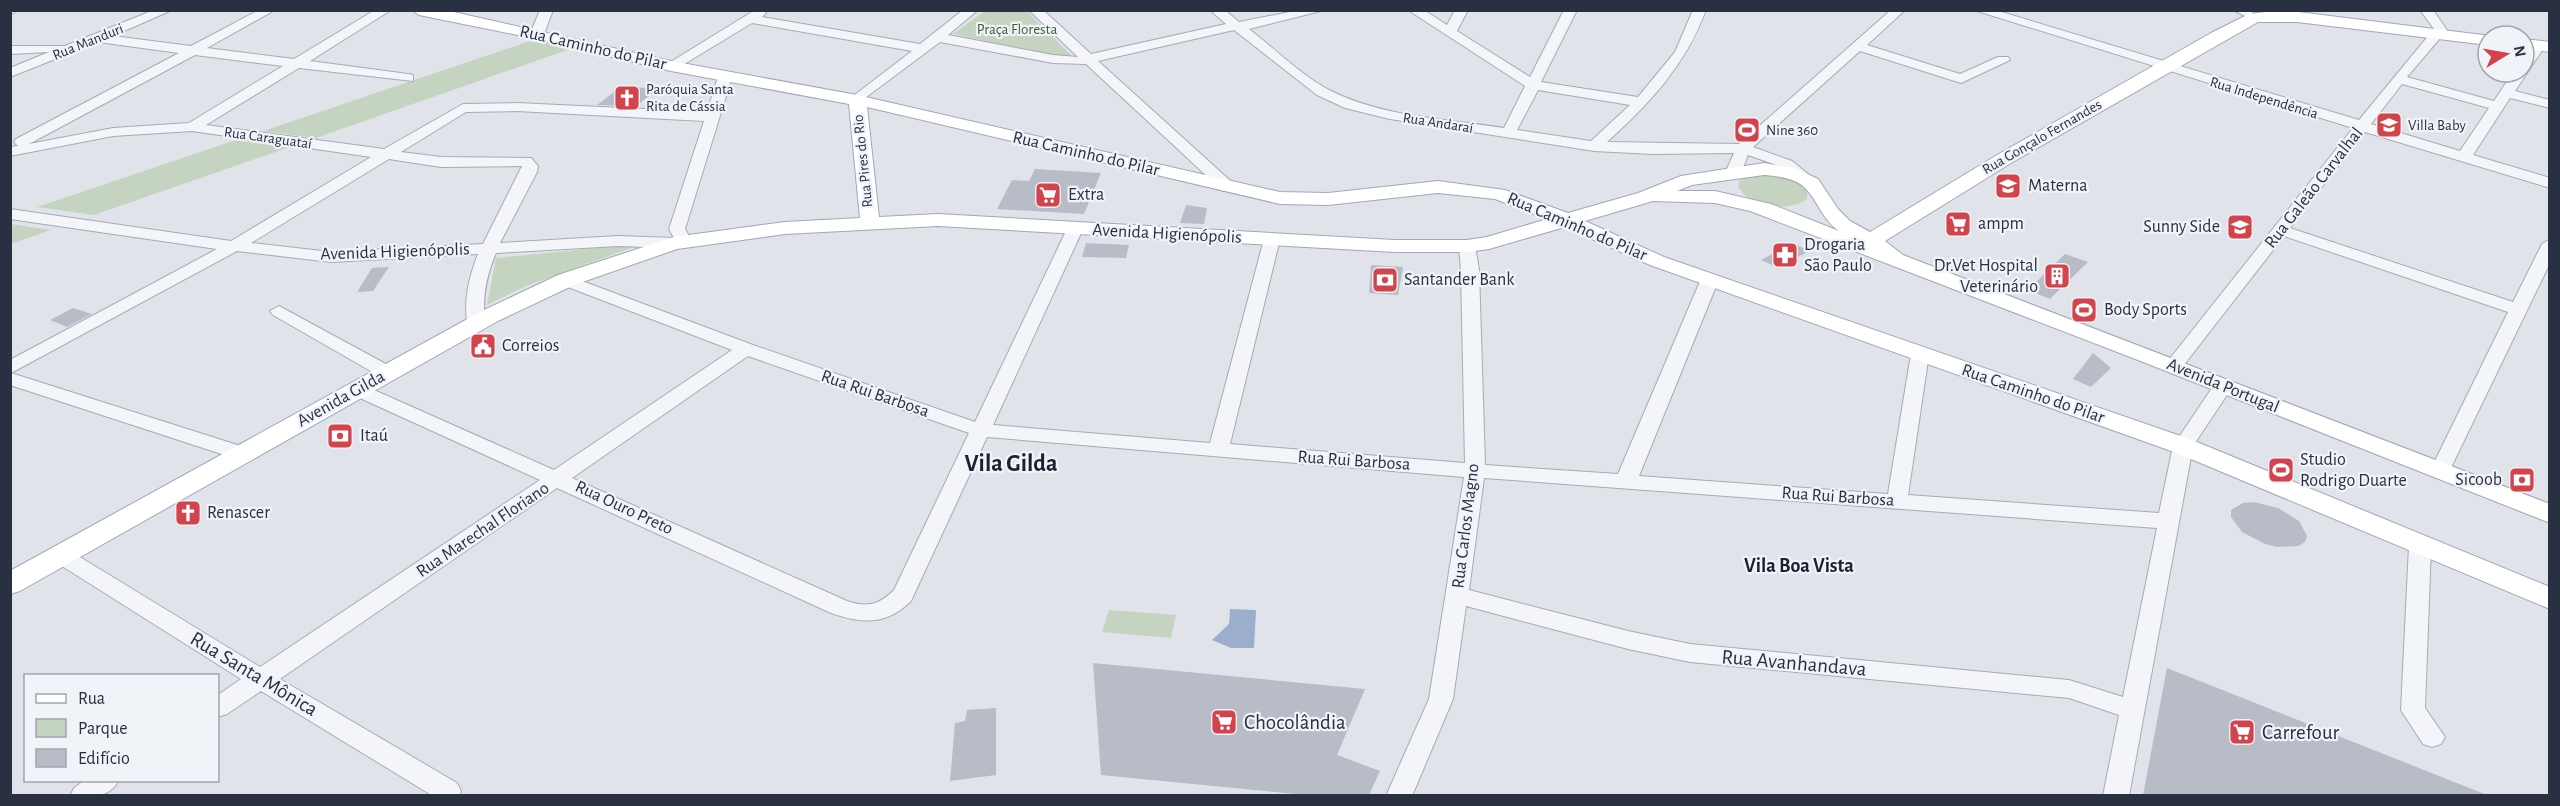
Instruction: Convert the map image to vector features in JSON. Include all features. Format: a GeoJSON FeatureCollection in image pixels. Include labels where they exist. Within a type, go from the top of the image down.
{"type":"FeatureCollection","features":[{"type":"Feature","properties":{"kind":"main road","name":"Rua Caminho do Pilar"},"geometry":{"type":"LineString","coordinates":[[419,10],[537,34],[671,66],[857,100],[1229,188],[1305,200],[1411,188],[1472,189],[1507,197],[1564,219],[1643,255],[2183,446],[2550,599]]}},
{"type":"Feature","properties":{"kind":"main road","name":"Rua Gonçalo Fernandes"},"geometry":{"type":"LineString","coordinates":[[2217,36],[2249,11]]}},
{"type":"Feature","properties":{"kind":"main road"},"geometry":{"type":"LineString","coordinates":[[2249,11],[2476,39]]}},
{"type":"Feature","properties":{"kind":"main road","name":"Rua Gonçalo Fernandes"},"geometry":{"type":"LineString","coordinates":[[1869,242],[2004,159],[2217,36],[2255,17],[2292,18]]}},
{"type":"Feature","properties":{"kind":"main road","name":"Rua Pires do Rio"},"geometry":{"type":"LineString","coordinates":[[857,100],[870,222]]}},
{"type":"Feature","properties":{"kind":"main road","name":"Avenida Higienópolis"},"geometry":{"type":"LineString","coordinates":[[679,242],[785,228],[938,220],[1395,246],[1467,246],[1512,238],[1564,219],[1645,197],[1737,161],[1793,174],[1816,189]]}},
{"type":"Feature","properties":{"kind":"main road","name":"Avenida Portugal"},"geometry":{"type":"LineString","coordinates":[[1737,161],[1730,186],[1731,191],[1756,207],[2173,366],[2550,514]]}},
{"type":"Feature","properties":{"kind":"main road"},"geometry":{"type":"LineString","coordinates":[[1756,207],[1781,212],[1801,210],[1815,205],[1816,189]]}},
{"type":"Feature","properties":{"kind":"main road","name":"Avenida Portugal"},"geometry":{"type":"LineString","coordinates":[[1816,189],[1836,219],[1869,242],[1886,250],[1896,260]]}},
{"type":"Feature","properties":{"kind":"main road","name":"Avenida Higienópolis"},"geometry":{"type":"LineString","coordinates":[[1645,197],[1708,196],[1756,207]]}},
{"type":"Feature","properties":{"kind":"main road"},"geometry":{"type":"LineString","coordinates":[[1835,237],[1857,243],[1869,242]]}},
{"type":"Feature","properties":{"kind":"main road","name":"Avenida Gilda"},"geometry":{"type":"LineString","coordinates":[[10,584],[476,324],[566,280],[679,242]]}},
{"type":"Feature","properties":{"kind":"street","name":"Rua Manduri"},"geometry":{"type":"LineString","coordinates":[[10,73],[166,10]]}},
{"type":"Feature","properties":{"kind":"street"},"geometry":{"type":"LineString","coordinates":[[10,150],[269,10]]}},
{"type":"Feature","properties":{"kind":"street"},"geometry":{"type":"LineString","coordinates":[[192,127],[385,10]]}},
{"type":"Feature","properties":{"kind":"street"},"geometry":{"type":"LineString","coordinates":[[537,34],[547,10]]}},
{"type":"Feature","properties":{"kind":"street"},"geometry":{"type":"LineString","coordinates":[[671,66],[765,10]]}},
{"type":"Feature","properties":{"kind":"street"},"geometry":{"type":"LineString","coordinates":[[857,100],[920,48],[972,10]]}},
{"type":"Feature","properties":{"kind":"street"},"geometry":{"type":"LineString","coordinates":[[1035,10],[1229,188]]}},
{"type":"Feature","properties":{"kind":"street","name":"Rua Andaraí"},"geometry":{"type":"LineString","coordinates":[[1216,10],[1322,93],[1350,105],[1390,115],[1508,134],[1594,146],[1692,149],[1711,152],[1737,161]]}},
{"type":"Feature","properties":{"kind":"street"},"geometry":{"type":"LineString","coordinates":[[936,36],[1053,59],[1088,61],[1236,26],[1253,25],[1319,10]]}},
{"type":"Feature","properties":{"kind":"street"},"geometry":{"type":"LineString","coordinates":[[1414,10],[1531,84],[1586,95],[1642,102]]}},
{"type":"Feature","properties":{"kind":"street"},"geometry":{"type":"LineString","coordinates":[[1450,32],[1462,10]]}},
{"type":"Feature","properties":{"kind":"street"},"geometry":{"type":"LineString","coordinates":[[1508,134],[1531,84],[1571,10]]}},
{"type":"Feature","properties":{"kind":"street"},"geometry":{"type":"LineString","coordinates":[[1594,146],[1642,102],[1679,59],[1691,37],[1700,10]]}},
{"type":"Feature","properties":{"kind":"street"},"geometry":{"type":"LineString","coordinates":[[1737,161],[1857,46],[1899,10]]}},
{"type":"Feature","properties":{"kind":"street","name":"Rua Independência"},"geometry":{"type":"LineString","coordinates":[[1980,10],[2163,68],[2550,183]]}},
{"type":"Feature","properties":{"kind":"street"},"geometry":{"type":"LineString","coordinates":[[2426,10],[2440,30],[2436,34]]}},
{"type":"Feature","properties":{"kind":"street"},"geometry":{"type":"LineString","coordinates":[[750,20],[920,48]]}},
{"type":"Feature","properties":{"kind":"street","name":"Rua Galeão Carvalhal"},"geometry":{"type":"LineString","coordinates":[[2173,366],[2436,34]]}},
{"type":"Feature","properties":{"kind":"street"},"geometry":{"type":"LineString","coordinates":[[98,38],[408,78]]}},
{"type":"Feature","properties":{"kind":"street"},"geometry":{"type":"LineString","coordinates":[[1857,46],[1961,79],[2003,60]]}},
{"type":"Feature","properties":{"kind":"street"},"geometry":{"type":"LineString","coordinates":[[10,50],[75,47]]}},
{"type":"Feature","properties":{"kind":"street"},"geometry":{"type":"LineString","coordinates":[[679,242],[677,229],[725,77]]}},
{"type":"Feature","properties":{"kind":"street"},"geometry":{"type":"LineString","coordinates":[[2401,80],[2502,100],[2550,104]]}},
{"type":"Feature","properties":{"kind":"street"},"geometry":{"type":"LineString","coordinates":[[2464,158],[2512,84]]}},
{"type":"Feature","properties":{"kind":"street"},"geometry":{"type":"LineString","coordinates":[[10,368],[234,246],[469,107],[713,117]]}},
{"type":"Feature","properties":{"kind":"street","name":"Rua Caraguataí"},"geometry":{"type":"LineString","coordinates":[[10,150],[112,132],[192,127],[450,163],[526,161],[530,166],[529,172],[489,248]]}},
{"type":"Feature","properties":{"kind":"street","name":"Avenida Portugal"},"geometry":{"type":"LineString","coordinates":[[1737,161],[1787,164],[1816,189]]}},
{"type":"Feature","properties":{"kind":"street"},"geometry":{"type":"LineString","coordinates":[[1176,176],[1200,162]]}},
{"type":"Feature","properties":{"kind":"street","name":"Avenida Higienópolis"},"geometry":{"type":"LineString","coordinates":[[10,214],[234,246],[331,257],[618,241],[679,242]]}},
{"type":"Feature","properties":{"kind":"street"},"geometry":{"type":"LineString","coordinates":[[980,430],[1075,229]]}},
{"type":"Feature","properties":{"kind":"street"},"geometry":{"type":"LineString","coordinates":[[2281,230],[2516,309]]}},
{"type":"Feature","properties":{"kind":"street"},"geometry":{"type":"LineString","coordinates":[[1218,451],[1272,239]]}},
{"type":"Feature","properties":{"kind":"street","name":"Rua Carlos Magno"},"geometry":{"type":"LineString","coordinates":[[1399,795],[1441,699],[1475,471],[1470,270],[1467,246]]}},
{"type":"Feature","properties":{"kind":"street"},"geometry":{"type":"LineString","coordinates":[[476,324],[473,314],[480,275],[489,248]]}},
{"type":"Feature","properties":{"kind":"street"},"geometry":{"type":"LineString","coordinates":[[2440,471],[2516,309],[2548,250]]}},
{"type":"Feature","properties":{"kind":"street"},"geometry":{"type":"LineString","coordinates":[[1626,482],[1710,279]]}},
{"type":"Feature","properties":{"kind":"street","name":"Rua Rui Barbosa"},"geometry":{"type":"LineString","coordinates":[[566,280],[746,349],[980,430],[1475,471],[2167,520]]}},
{"type":"Feature","properties":{"kind":"street"},"geometry":{"type":"LineString","coordinates":[[279,311],[388,373]]}},
{"type":"Feature","properties":{"kind":"street","name":"Rua Marechal Floriano"},"geometry":{"type":"LineString","coordinates":[[219,706],[746,349]]}},
{"type":"Feature","properties":{"kind":"street"},"geometry":{"type":"LineString","coordinates":[[1897,501],[1920,354]]}},
{"type":"Feature","properties":{"kind":"street"},"geometry":{"type":"LineString","coordinates":[[10,379],[243,454]]}},
{"type":"Feature","properties":{"kind":"street"},"geometry":{"type":"LineString","coordinates":[[2116,795],[2183,446],[2223,386]]}},
{"type":"Feature","properties":{"kind":"street","name":"Rua Ouro Preto"},"geometry":{"type":"LineString","coordinates":[[358,390],[558,478],[839,607],[854,613],[872,615],[891,608],[903,595],[980,430]]}},
{"type":"Feature","properties":{"kind":"street"},"geometry":{"type":"LineString","coordinates":[[2420,546],[2413,710],[2432,737]]}},
{"type":"Feature","properties":{"kind":"street","name":"Rua Santa Mônica"},"geometry":{"type":"LineString","coordinates":[[62,556],[260,679],[448,791]]}},
{"type":"Feature","properties":{"kind":"street","name":"Rua Avanhandava"},"geometry":{"type":"LineString","coordinates":[[1458,595],[1681,652],[2069,689],[2133,710]]}},
{"type":"Feature","properties":{"kind":"street"},"geometry":{"type":"LineString","coordinates":[[83,795],[103,782]]}},
{"type":"Feature","properties":{"kind":"green space","name":"Praça Floresta"},"geometry":{"type":"Polygon","coordinates":[[[985,11],[1027,11],[1071,55],[1058,57],[953,34],[985,11]]]}},
{"type":"Feature","properties":{"kind":"green space"},"geometry":{"type":"Polygon","coordinates":[[[536,39],[573,48],[316,138],[263,131],[536,39]]]}},
{"type":"Feature","properties":{"kind":"green space"},"geometry":{"type":"Polygon","coordinates":[[[236,140],[290,147],[94,215],[37,207],[236,140]]]}},
{"type":"Feature","properties":{"kind":"green space"},"geometry":{"type":"Polygon","coordinates":[[[1764,173],[1796,180],[1807,190],[1807,199],[1790,206],[1780,207],[1750,199],[1738,186],[1740,180],[1764,173]]]}},
{"type":"Feature","properties":{"kind":"green space"},"geometry":{"type":"Polygon","coordinates":[[[11,224],[51,230],[11,244],[11,224]]]}},
{"type":"Feature","properties":{"kind":"green space"},"geometry":{"type":"Polygon","coordinates":[[[617,246],[634,247],[526,286],[487,305],[496,258],[617,246]]]}},
{"type":"Feature","properties":{"kind":"green space"},"geometry":{"type":"Polygon","coordinates":[[[1109,610],[1176,615],[1171,638],[1102,632],[1109,610]]]}},
{"type":"Feature","properties":{"kind":"water"},"geometry":{"type":"Polygon","coordinates":[[[1230,609],[1256,610],[1254,648],[1231,648],[1212,640],[1229,624],[1230,609]]]}},
{"type":"Feature","properties":{"kind":"building","name":"Paróquia Santa Rita de Cássia"},"geometry":{"type":"Polygon","coordinates":[[[622,86],[658,89],[636,106],[597,105],[622,86]]]}},
{"type":"Feature","properties":{"kind":"building","name":"Extra"},"geometry":{"type":"Polygon","coordinates":[[[1035,169],[1101,173],[1084,214],[997,209],[1012,180],[1029,181],[1035,169]]]}},
{"type":"Feature","properties":{"kind":"building"},"geometry":{"type":"Polygon","coordinates":[[[1186,205],[1207,208],[1204,224],[1180,223],[1186,205]]]}},
{"type":"Feature","properties":{"kind":"building"},"geometry":{"type":"Polygon","coordinates":[[[1086,243],[1129,245],[1126,258],[1082,257],[1086,243]]]}},
{"type":"Feature","properties":{"kind":"building","name":"Drogaria São Paulo"},"geometry":{"type":"Polygon","coordinates":[[[1792,243],[1810,251],[1777,267],[1761,260],[1792,243]]]}},
{"type":"Feature","properties":{"kind":"building","name":"Dr.Vet Hospital Veterinário"},"geometry":{"type":"Polygon","coordinates":[[[2065,254],[2088,262],[2050,299],[2028,290],[2065,254]]]}},
{"type":"Feature","properties":{"kind":"building","name":"Santander Bank"},"geometry":{"type":"Polygon","coordinates":[[[1371,265],[1403,267],[1398,295],[1369,293],[1371,265]]]}},
{"type":"Feature","properties":{"kind":"building"},"geometry":{"type":"Polygon","coordinates":[[[389,267],[373,291],[357,292],[372,268],[389,267]]]}},
{"type":"Feature","properties":{"kind":"building"},"geometry":{"type":"Polygon","coordinates":[[[73,308],[92,314],[67,327],[50,320],[73,308]]]}},
{"type":"Feature","properties":{"kind":"building"},"geometry":{"type":"Polygon","coordinates":[[[2093,353],[2111,368],[2091,387],[2073,379],[2093,353]]]}},
{"type":"Feature","properties":{"kind":"building"},"geometry":{"type":"Polygon","coordinates":[[[2254,502],[2278,508],[2299,521],[2307,536],[2305,542],[2299,546],[2277,547],[2265,544],[2242,532],[2231,517],[2231,510],[2243,503],[2254,502]]]}},
{"type":"Feature","properties":{"kind":"building","name":"Chocolândia"},"geometry":{"type":"Polygon","coordinates":[[[1093,663],[1365,689],[1337,755],[1380,771],[1369,795],[1305,795],[1101,775],[1093,663]]]}},
{"type":"Feature","properties":{"kind":"building","name":"Carrefour"},"geometry":{"type":"Polygon","coordinates":[[[2167,668],[2487,795],[2143,795],[2167,668]]]}},
{"type":"Feature","properties":{"kind":"building"},"geometry":{"type":"Polygon","coordinates":[[[996,708],[996,775],[950,781],[955,723],[965,721],[967,710],[996,708]]]}},
{"type":"Feature","properties":{"kind":"place","name":"Paróquia Santa Rita de Cássia"},"geometry":{"type":"Point","coordinates":[627,98]}},
{"type":"Feature","properties":{"kind":"place","name":"Villa Baby"},"geometry":{"type":"Point","coordinates":[2389,125]}},
{"type":"Feature","properties":{"kind":"place","name":"Nine 360"},"geometry":{"type":"Point","coordinates":[1747,130]}},
{"type":"Feature","properties":{"kind":"place","name":"Materna"},"geometry":{"type":"Point","coordinates":[2008,186]}},
{"type":"Feature","properties":{"kind":"place","name":"Extra"},"geometry":{"type":"Point","coordinates":[1048,195]}},
{"type":"Feature","properties":{"kind":"place","name":"ampm"},"geometry":{"type":"Point","coordinates":[1958,224]}},
{"type":"Feature","properties":{"kind":"place","name":"Sunny Side"},"geometry":{"type":"Point","coordinates":[2240,227]}},
{"type":"Feature","properties":{"kind":"place","name":"Drogaria São Paulo"},"geometry":{"type":"Point","coordinates":[1785,255]}},
{"type":"Feature","properties":{"kind":"place","name":"Dr.Vet Hospital Veterinário"},"geometry":{"type":"Point","coordinates":[2057,276]}},
{"type":"Feature","properties":{"kind":"place","name":"Santander Bank"},"geometry":{"type":"Point","coordinates":[1385,280]}},
{"type":"Feature","properties":{"kind":"place","name":"Body Sports"},"geometry":{"type":"Point","coordinates":[2084,310]}},
{"type":"Feature","properties":{"kind":"place","name":"Correios"},"geometry":{"type":"Point","coordinates":[483,346]}},
{"type":"Feature","properties":{"kind":"place","name":"Itaú"},"geometry":{"type":"Point","coordinates":[340,436]}},
{"type":"Feature","properties":{"kind":"place","name":"Studio Rodrigo Duarte"},"geometry":{"type":"Point","coordinates":[2281,470]}},
{"type":"Feature","properties":{"kind":"place","name":"Sicoob"},"geometry":{"type":"Point","coordinates":[2522,480]}},
{"type":"Feature","properties":{"kind":"place","name":"Renascer"},"geometry":{"type":"Point","coordinates":[188,513]}},
{"type":"Feature","properties":{"kind":"place","name":"Chocolândia"},"geometry":{"type":"Point","coordinates":[1224,722]}},
{"type":"Feature","properties":{"kind":"place","name":"Carrefour"},"geometry":{"type":"Point","coordinates":[2242,732]}},
{"type":"Feature","properties":{"kind":"district","name":"Vila Gilda"},"geometry":{"type":"Point","coordinates":[1011,464]}},
{"type":"Feature","properties":{"kind":"district","name":"Vila Boa Vista"},"geometry":{"type":"Point","coordinates":[1799,566]}}]}
